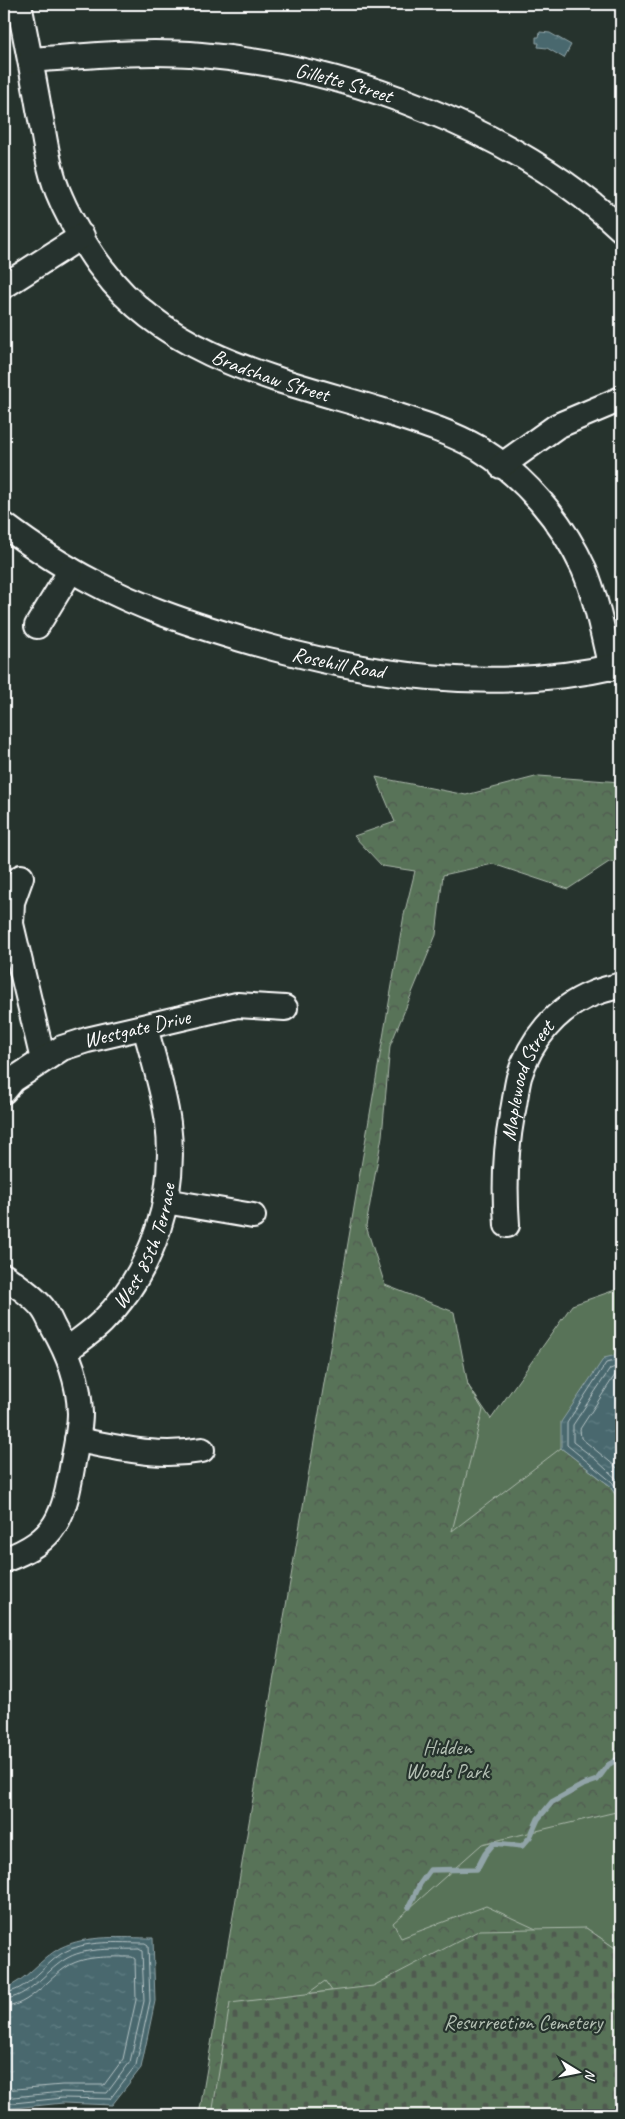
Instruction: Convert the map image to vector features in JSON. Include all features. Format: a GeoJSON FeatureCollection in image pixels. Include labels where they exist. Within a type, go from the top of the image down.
{"type":"FeatureCollection","features":[{"type":"Feature","properties":{"kind":"street","name":"Bradshaw Street"},"geometry":{"type":"LineString","coordinates":[[19,4],[49,163],[61,199],[101,269],[118,289],[149,317],[190,344],[233,365],[417,422],[454,436],[481,450],[528,487],[564,532],[584,570],[616,666]]}},
{"type":"Feature","properties":{"kind":"street","name":"Gillette Street"},"geometry":{"type":"LineString","coordinates":[[31,60],[128,53],[199,54],[258,61],[315,73],[380,93],[438,115],[511,150],[556,177],[603,212],[621,229]]}},
{"type":"Feature","properties":{"kind":"street"},"geometry":{"type":"LineString","coordinates":[[4,286],[82,236]]}},
{"type":"Feature","properties":{"kind":"street"},"geometry":{"type":"LineString","coordinates":[[502,466],[556,426],[621,399]]}},
{"type":"Feature","properties":{"kind":"street","name":"Rosehill Road"},"geometry":{"type":"LineString","coordinates":[[4,525],[71,570],[94,583],[202,627],[283,651],[382,673],[450,680],[526,680],[616,666]]}},
{"type":"Feature","properties":{"kind":"street"},"geometry":{"type":"LineString","coordinates":[[37,626],[71,570]]}},
{"type":"Feature","properties":{"kind":"street"},"geometry":{"type":"LineString","coordinates":[[21,876],[12,902],[11,924],[43,1060]]}},
{"type":"Feature","properties":{"kind":"street","name":"Maplewood Street"},"geometry":{"type":"LineString","coordinates":[[507,1224],[504,1188],[508,1139],[519,1078],[529,1051],[546,1026],[568,1007],[592,994],[621,985]]}},
{"type":"Feature","properties":{"kind":"street","name":"Westgate Drive"},"geometry":{"type":"LineString","coordinates":[[4,1091],[13,1080],[62,1048],[87,1040],[237,1005],[285,1008]]}},
{"type":"Feature","properties":{"kind":"street","name":"West 85th Terrace"},"geometry":{"type":"LineString","coordinates":[[66,1351],[101,1323],[117,1306],[138,1275],[159,1232],[170,1159],[168,1122],[145,1027]]}},
{"type":"Feature","properties":{"kind":"street"},"geometry":{"type":"LineString","coordinates":[[165,1201],[254,1216]]}},
{"type":"Feature","properties":{"kind":"street"},"geometry":{"type":"LineString","coordinates":[[4,1560],[26,1552],[46,1537],[60,1516],[68,1496],[80,1415],[73,1366],[43,1308],[6,1283]]}},
{"type":"Feature","properties":{"kind":"street"},"geometry":{"type":"LineString","coordinates":[[77,1440],[154,1454],[182,1454],[202,1450]]}},
{"type":"Feature","properties":{"kind":"green space","name":"Hidden Woods Park"},"geometry":{"type":"Polygon","coordinates":[[[539,776],[621,782],[621,862],[609,862],[568,889],[493,864],[443,875],[436,935],[390,1046],[382,1136],[366,1226],[385,1285],[454,1312],[468,1385],[483,1410],[452,1531],[561,1448],[609,1485],[621,1503],[621,1808],[620,1811],[482,1844],[393,1923],[401,1938],[486,1906],[536,1929],[506,1989],[338,1999],[325,1981],[255,2031],[221,2115],[199,2115],[404,915],[415,871],[382,866],[354,836],[395,822],[376,777],[466,795],[539,776]]]}},
{"type":"Feature","properties":{"kind":"green space","name":"Hidden Woods Park"},"geometry":{"type":"Polygon","coordinates":[[[621,1288],[621,1952],[586,1928],[373,1986],[230,2003],[468,1385],[491,1419],[572,1305],[621,1288]]]}},
{"type":"Feature","properties":{"kind":"green space","name":"Resurrection Cemetery"},"geometry":{"type":"Polygon","coordinates":[[[586,1928],[621,1952],[621,2115],[212,2115],[230,2003],[373,1986],[480,1930],[586,1928]]]}},
{"type":"Feature","properties":{"kind":"water"},"geometry":{"type":"Polygon","coordinates":[[[540,32],[550,33],[571,45],[564,58],[547,48],[538,47],[539,43],[536,43],[536,37],[539,37],[540,32]]]}},
{"type":"Feature","properties":{"kind":"water"},"geometry":{"type":"Polygon","coordinates":[[[621,1354],[621,1503],[609,1485],[561,1448],[561,1422],[604,1358],[621,1354]]]}},
{"type":"Feature","properties":{"kind":"water"},"geometry":{"type":"Polygon","coordinates":[[[106,1938],[153,1938],[155,2001],[141,2068],[112,2105],[63,2103],[4,2109],[4,1989],[20,1980],[60,1948],[71,1944],[106,1938]]]}},
{"type":"Feature","properties":{"kind":"waterway"},"geometry":{"type":"LineString","coordinates":[[409,1907],[420,1884],[430,1870],[477,1869],[485,1854],[494,1843],[522,1846],[530,1837],[538,1819],[552,1802],[583,1785],[597,1780],[608,1765],[621,1757]]}}]}
